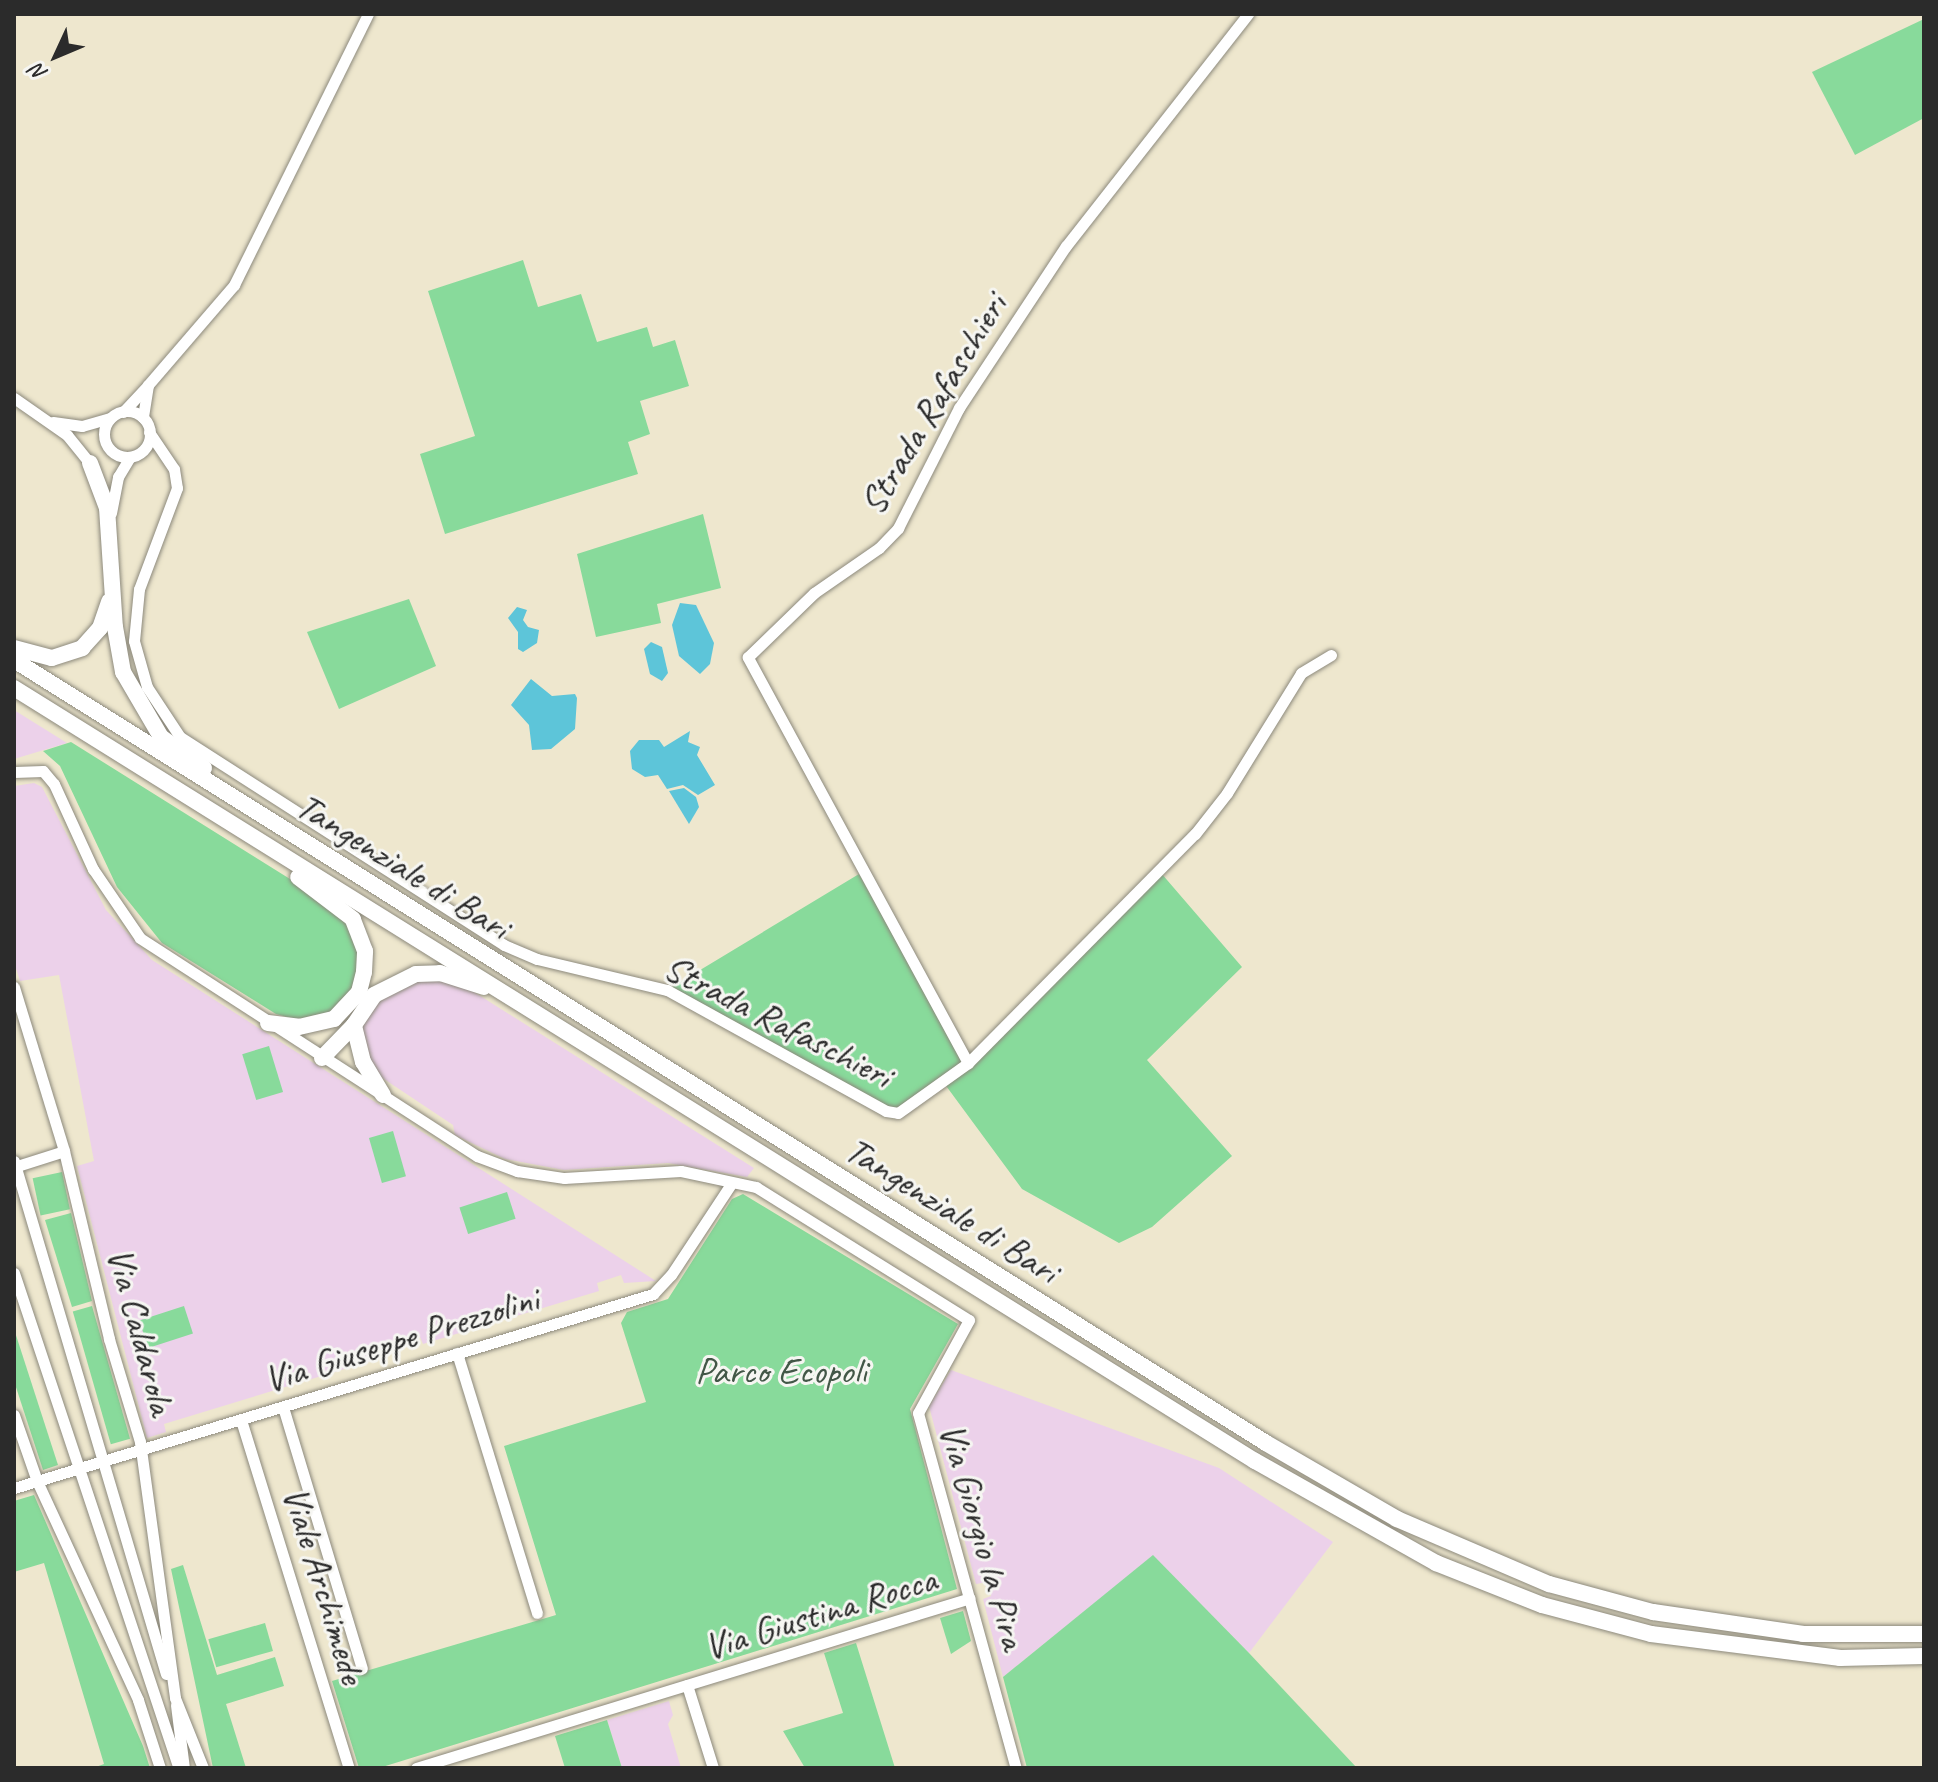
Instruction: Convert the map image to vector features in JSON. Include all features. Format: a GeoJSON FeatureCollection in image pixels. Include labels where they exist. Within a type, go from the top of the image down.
{"type":"FeatureCollection","features":[{"type":"Feature","properties":{"kind":"highway"},"geometry":{"type":"LineString","coordinates":[[90,463],[109,530],[112,589],[123,672],[141,709],[161,737],[250,809]]}},
{"type":"Feature","properties":{"kind":"highway"},"geometry":{"type":"LineString","coordinates":[[14,648],[31,657],[52,658],[82,648],[100,628],[112,589]]}},
{"type":"Feature","properties":{"kind":"highway","name":"Tangenziale di Bari"},"geometry":{"type":"LineString","coordinates":[[14,660],[1266,1443],[1434,1537],[1549,1584],[1653,1612],[1803,1634],[1924,1634]]}},
{"type":"Feature","properties":{"kind":"highway","name":"Tangenziale di Bari"},"geometry":{"type":"LineString","coordinates":[[14,688],[1268,1469],[1436,1563],[1542,1605],[1666,1637],[1840,1658],[1924,1656]]}},
{"type":"Feature","properties":{"kind":"highway"},"geometry":{"type":"LineString","coordinates":[[238,828],[341,906],[357,928],[365,951],[359,992],[334,1019],[323,1038],[322,1058]]}},
{"type":"Feature","properties":{"kind":"highway"},"geometry":{"type":"LineString","coordinates":[[322,1058],[354,1025],[374,995],[416,974],[440,973],[504,993]]}},
{"type":"Feature","properties":{"kind":"highway"},"geometry":{"type":"LineString","coordinates":[[268,1023],[299,1027],[334,1019]]}},
{"type":"Feature","properties":{"kind":"highway"},"geometry":{"type":"LineString","coordinates":[[354,1025],[363,1062],[383,1095]]}},
{"type":"Feature","properties":{"kind":"street"},"geometry":{"type":"LineString","coordinates":[[50,421],[82,426],[123,412],[234,285],[368,14]]}},
{"type":"Feature","properties":{"kind":"street","name":"Strada Rafaschieri"},"geometry":{"type":"LineString","coordinates":[[968,1063],[748,657],[814,593],[879,548],[912,510],[959,408],[1066,246],[1248,14]]}},
{"type":"Feature","properties":{"kind":"street"},"geometry":{"type":"LineString","coordinates":[[148,385],[143,418],[174,469]]}},
{"type":"Feature","properties":{"kind":"street"},"geometry":{"type":"LineString","coordinates":[[14,398],[50,421],[90,463]]}},
{"type":"Feature","properties":{"kind":"street"},"geometry":{"type":"LineString","coordinates":[[123,412],[143,418]]}},
{"type":"Feature","properties":{"kind":"street"},"geometry":{"type":"LineString","coordinates":[[90,463],[105,440],[111,418]]}},
{"type":"Feature","properties":{"kind":"street"},"geometry":{"type":"LineString","coordinates":[[109,530],[118,477],[130,455],[149,432]]}},
{"type":"Feature","properties":{"kind":"street"},"geometry":{"type":"LineString","coordinates":[[105,440],[130,455],[174,469]]}},
{"type":"Feature","properties":{"kind":"street"},"geometry":{"type":"LineString","coordinates":[[90,463],[130,455]]}},
{"type":"Feature","properties":{"kind":"street","name":"Strada Rafaschieri"},"geometry":{"type":"LineString","coordinates":[[174,469],[176,494],[139,589],[134,641],[147,687],[164,718],[208,759],[520,954],[667,990],[886,1111],[898,1113],[968,1063],[1195,834],[1227,793],[1301,673],[1331,655]]}},
{"type":"Feature","properties":{"kind":"street"},"geometry":{"type":"LineString","coordinates":[[14,772],[43,771],[54,784],[93,869],[140,938],[477,1156],[517,1171],[575,1178],[681,1171],[731,1184]]}},
{"type":"Feature","properties":{"kind":"street","name":"Via Caldarola"},"geometry":{"type":"LineString","coordinates":[[14,987],[64,1151],[109,1339],[142,1451],[175,1698],[181,1768]]}},
{"type":"Feature","properties":{"kind":"street"},"geometry":{"type":"LineString","coordinates":[[15,1165],[64,1151]]}},
{"type":"Feature","properties":{"kind":"street","name":"Via Caldarola"},"geometry":{"type":"LineString","coordinates":[[15,1165],[175,1698],[203,1768]]}},
{"type":"Feature","properties":{"kind":"street","name":"Via Giuseppe Prezzolini"},"geometry":{"type":"LineString","coordinates":[[14,1488],[658,1291],[731,1184]]}},
{"type":"Feature","properties":{"kind":"street","name":"Via Giorgio la Pira"},"geometry":{"type":"LineString","coordinates":[[731,1184],[756,1187],[969,1320],[918,1413],[1016,1768]]}},
{"type":"Feature","properties":{"kind":"street","name":"Via Caldarola"},"geometry":{"type":"LineString","coordinates":[[14,1273],[136,1648],[181,1768]]}},
{"type":"Feature","properties":{"kind":"street"},"geometry":{"type":"LineString","coordinates":[[457,1353],[537,1613]]}},
{"type":"Feature","properties":{"kind":"street"},"geometry":{"type":"LineString","coordinates":[[283,1407],[362,1668]]}},
{"type":"Feature","properties":{"kind":"street","name":"Via Caldarola"},"geometry":{"type":"LineString","coordinates":[[14,1415],[37,1481],[138,1700],[160,1768]]}},
{"type":"Feature","properties":{"kind":"street","name":"Viale Archimede"},"geometry":{"type":"LineString","coordinates":[[241,1420],[349,1768]]}},
{"type":"Feature","properties":{"kind":"street","name":"Via Giustina Rocca"},"geometry":{"type":"LineString","coordinates":[[416,1768],[970,1598]]}},
{"type":"Feature","properties":{"kind":"street","name":"Via Caldarola"},"geometry":{"type":"LineString","coordinates":[[136,1648],[138,1700]]}},
{"type":"Feature","properties":{"kind":"street","name":"Via Giustina Rocca"},"geometry":{"type":"LineString","coordinates":[[687,1685],[713,1768]]}},
{"type":"Feature","properties":{"kind":"shaded area"},"geometry":{"type":"Polygon","coordinates":[[[14,710],[67,743],[14,759],[14,710]]]}},
{"type":"Feature","properties":{"kind":"shaded area"},"geometry":{"type":"Polygon","coordinates":[[[34,783],[42,787],[106,910],[152,960],[656,1281],[624,1283],[621,1275],[597,1283],[599,1291],[423,1344],[420,1337],[372,1352],[374,1360],[164,1424],[166,1432],[147,1438],[77,1166],[94,1161],[59,975],[20,981],[14,962],[14,786],[34,783]]]}},
{"type":"Feature","properties":{"kind":"shaded area"},"geometry":{"type":"Polygon","coordinates":[[[428,979],[466,987],[754,1168],[747,1177],[668,1163],[564,1170],[505,1159],[455,1135],[453,1125],[372,1071],[361,1029],[377,1002],[399,986],[428,979]]]}},
{"type":"Feature","properties":{"kind":"shaded area"},"geometry":{"type":"Polygon","coordinates":[[[951,1370],[1219,1468],[1333,1542],[1249,1653],[1153,1556],[1003,1677],[983,1599],[991,1596],[988,1582],[976,1584],[929,1406],[951,1370]]]}},
{"type":"Feature","properties":{"kind":"shaded area"},"geometry":{"type":"Polygon","coordinates":[[[669,1701],[673,1715],[668,1724],[681,1768],[622,1768],[607,1720],[669,1701]]]}},
{"type":"Feature","properties":{"kind":"green space"},"geometry":{"type":"Polygon","coordinates":[[[1924,19],[1924,118],[1855,155],[1812,72],[1924,19]]]}},
{"type":"Feature","properties":{"kind":"green space"},"geometry":{"type":"Polygon","coordinates":[[[523,260],[538,307],[581,294],[597,342],[647,327],[653,347],[675,340],[689,386],[640,401],[650,434],[628,442],[638,474],[445,534],[420,454],[475,436],[428,291],[523,260]]]}},
{"type":"Feature","properties":{"kind":"green space"},"geometry":{"type":"Polygon","coordinates":[[[703,514],[721,588],[657,604],[661,623],[596,637],[577,554],[703,514]]]}},
{"type":"Feature","properties":{"kind":"green space"},"geometry":{"type":"Polygon","coordinates":[[[409,599],[436,666],[339,709],[307,632],[409,599]]]}},
{"type":"Feature","properties":{"kind":"green space"},"geometry":{"type":"Polygon","coordinates":[[[71,742],[338,909],[357,940],[359,965],[352,990],[329,1014],[298,1020],[276,1014],[162,943],[117,887],[60,766],[43,751],[71,742]]]}},
{"type":"Feature","properties":{"kind":"green space"},"geometry":{"type":"Polygon","coordinates":[[[1161,873],[1242,967],[1147,1060],[1232,1156],[1152,1227],[1119,1243],[1022,1189],[941,1079],[898,1113],[672,987],[859,874],[968,1070],[1161,873]]]}},
{"type":"Feature","properties":{"kind":"green space"},"geometry":{"type":"Polygon","coordinates":[[[269,1046],[283,1092],[256,1100],[242,1054],[269,1046]]]}},
{"type":"Feature","properties":{"kind":"green space"},"geometry":{"type":"Polygon","coordinates":[[[393,1131],[406,1176],[382,1183],[369,1138],[393,1131]]]}},
{"type":"Feature","properties":{"kind":"green space"},"geometry":{"type":"Polygon","coordinates":[[[62,1172],[70,1209],[41,1215],[33,1178],[62,1172]]]}},
{"type":"Feature","properties":{"kind":"green space"},"geometry":{"type":"Polygon","coordinates":[[[507,1192],[516,1219],[468,1234],[459,1207],[507,1192]]]}},
{"type":"Feature","properties":{"kind":"green space","name":"Parco Ecopoli"},"geometry":{"type":"Polygon","coordinates":[[[743,1194],[958,1324],[910,1409],[957,1589],[379,1768],[359,1768],[332,1681],[556,1615],[504,1446],[646,1402],[621,1323],[627,1312],[668,1299],[732,1199],[743,1194]]]}},
{"type":"Feature","properties":{"kind":"green space"},"geometry":{"type":"Polygon","coordinates":[[[71,1213],[92,1301],[72,1307],[45,1220],[71,1213]]]}},
{"type":"Feature","properties":{"kind":"green space"},"geometry":{"type":"Polygon","coordinates":[[[92,1306],[130,1439],[111,1444],[73,1312],[92,1306]]]}},
{"type":"Feature","properties":{"kind":"green space"},"geometry":{"type":"Polygon","coordinates":[[[184,1306],[193,1334],[148,1348],[139,1321],[184,1306]]]}},
{"type":"Feature","properties":{"kind":"green space"},"geometry":{"type":"Polygon","coordinates":[[[14,1329],[58,1465],[43,1470],[14,1381],[14,1329]]]}},
{"type":"Feature","properties":{"kind":"green space"},"geometry":{"type":"Polygon","coordinates":[[[34,1495],[150,1768],[93,1768],[104,1764],[44,1563],[14,1572],[14,1501],[34,1495]]]}},
{"type":"Feature","properties":{"kind":"green space"},"geometry":{"type":"Polygon","coordinates":[[[1153,1555],[1357,1768],[1027,1768],[1003,1677],[1153,1555]]]}},
{"type":"Feature","properties":{"kind":"green space"},"geometry":{"type":"Polygon","coordinates":[[[183,1565],[217,1675],[275,1657],[284,1686],[226,1704],[246,1768],[213,1768],[171,1569],[183,1565]]]}},
{"type":"Feature","properties":{"kind":"green space"},"geometry":{"type":"Polygon","coordinates":[[[963,1611],[971,1641],[951,1654],[940,1618],[963,1611]]]}},
{"type":"Feature","properties":{"kind":"green space"},"geometry":{"type":"Polygon","coordinates":[[[265,1623],[273,1651],[216,1667],[208,1639],[265,1623]]]}},
{"type":"Feature","properties":{"kind":"green space"},"geometry":{"type":"Polygon","coordinates":[[[856,1643],[895,1768],[805,1768],[783,1731],[843,1713],[824,1653],[856,1643]]]}},
{"type":"Feature","properties":{"kind":"green space"},"geometry":{"type":"Polygon","coordinates":[[[607,1720],[622,1768],[565,1768],[555,1736],[607,1720]]]}},
{"type":"Feature","properties":{"kind":"water"},"geometry":{"type":"Polygon","coordinates":[[[680,603],[696,605],[714,643],[710,664],[700,674],[679,656],[672,625],[680,603]]]}},
{"type":"Feature","properties":{"kind":"water"},"geometry":{"type":"Polygon","coordinates":[[[517,607],[527,610],[523,620],[528,627],[539,630],[537,643],[523,652],[518,649],[518,632],[508,618],[517,607]]]}},
{"type":"Feature","properties":{"kind":"water"},"geometry":{"type":"Polygon","coordinates":[[[651,642],[662,647],[668,673],[662,681],[650,674],[644,649],[651,642]]]}},
{"type":"Feature","properties":{"kind":"water"},"geometry":{"type":"Polygon","coordinates":[[[531,679],[552,696],[575,694],[577,698],[575,729],[551,749],[532,750],[529,725],[511,705],[531,679]]]}},
{"type":"Feature","properties":{"kind":"water"},"geometry":{"type":"Polygon","coordinates":[[[690,731],[688,742],[700,747],[697,755],[715,785],[698,795],[683,785],[667,789],[658,775],[645,777],[632,769],[630,751],[639,740],[659,740],[664,747],[690,731]]]}},
{"type":"Feature","properties":{"kind":"water"},"geometry":{"type":"Polygon","coordinates":[[[684,788],[696,797],[699,807],[689,824],[669,791],[684,788]]]}}]}
